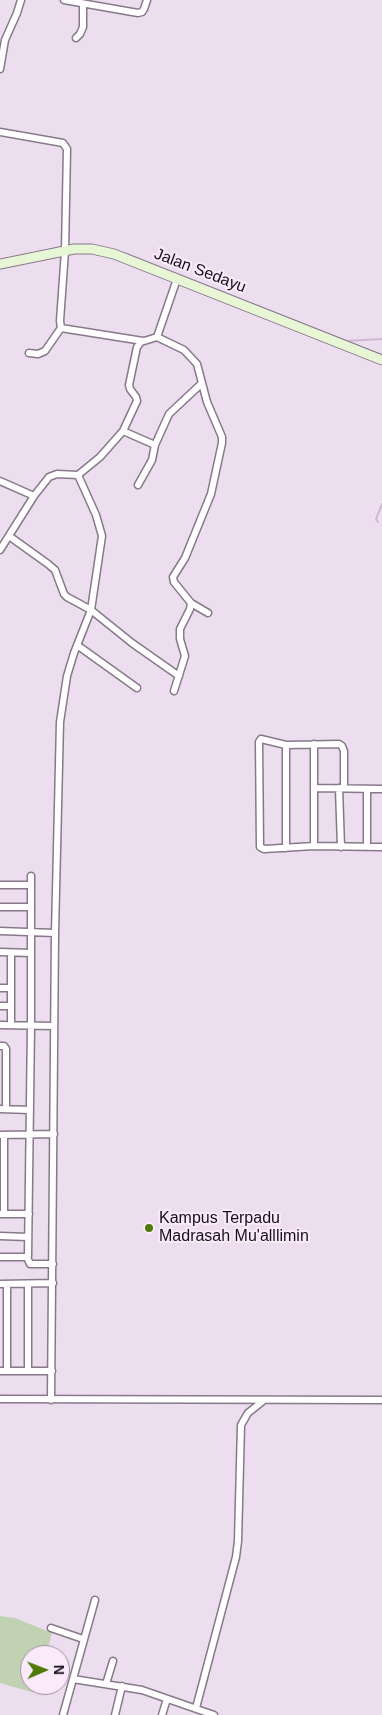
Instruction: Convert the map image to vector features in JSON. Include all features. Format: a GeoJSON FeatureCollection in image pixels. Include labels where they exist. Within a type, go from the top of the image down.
{"type":"FeatureCollection","features":[{"type":"Feature","properties":{"kind":"street"},"geometry":{"type":"LineString","coordinates":[[0,69],[2,50],[21,0]]}},
{"type":"Feature","properties":{"kind":"street"},"geometry":{"type":"LineString","coordinates":[[64,0],[138,13],[142,12],[147,0]]}},
{"type":"Feature","properties":{"kind":"street"},"geometry":{"type":"LineString","coordinates":[[76,38],[82,30],[84,4]]}},
{"type":"Feature","properties":{"kind":"street"},"geometry":{"type":"LineString","coordinates":[[0,132],[63,143],[67,149],[65,251],[60,321],[62,328]]}},
{"type":"Feature","properties":{"kind":"street","name":"Jalan Sedayu"},"geometry":{"type":"LineString","coordinates":[[0,264],[65,251],[92,249],[114,254],[382,360]]}},
{"type":"Feature","properties":{"kind":"street"},"geometry":{"type":"LineString","coordinates":[[157,337],[177,278]]}},
{"type":"Feature","properties":{"kind":"street"},"geometry":{"type":"LineString","coordinates":[[62,328],[143,341],[157,337],[192,356],[200,371],[207,402],[222,438],[222,447],[211,494],[185,558],[173,577],[174,582],[190,603],[208,613]]}},
{"type":"Feature","properties":{"kind":"street"},"geometry":{"type":"LineString","coordinates":[[29,353],[38,354],[45,351],[62,328]]}},
{"type":"Feature","properties":{"kind":"street"},"geometry":{"type":"LineString","coordinates":[[0,550],[34,496],[51,476],[80,473],[100,457],[123,431],[137,401],[129,385],[137,347],[143,341]]}},
{"type":"Feature","properties":{"kind":"street"},"geometry":{"type":"LineString","coordinates":[[138,485],[152,460],[155,445],[169,414],[202,384]]}},
{"type":"Feature","properties":{"kind":"street"},"geometry":{"type":"LineString","coordinates":[[123,431],[155,445]]}},
{"type":"Feature","properties":{"kind":"street"},"geometry":{"type":"LineString","coordinates":[[51,1400],[54,1026],[60,714],[67,676],[91,610],[102,536],[80,473]]}},
{"type":"Feature","properties":{"kind":"street"},"geometry":{"type":"LineString","coordinates":[[0,481],[34,496]]}},
{"type":"Feature","properties":{"kind":"street"},"geometry":{"type":"LineString","coordinates":[[8,536],[54,570],[64,594],[91,610],[132,643],[176,674]]}},
{"type":"Feature","properties":{"kind":"street"},"geometry":{"type":"LineString","coordinates":[[174,691],[176,674],[185,656],[180,639],[180,629],[190,609],[190,603]]}},
{"type":"Feature","properties":{"kind":"street"},"geometry":{"type":"LineString","coordinates":[[77,645],[137,688]]}},
{"type":"Feature","properties":{"kind":"street"},"geometry":{"type":"LineString","coordinates":[[341,847],[344,751],[342,746],[340,744],[286,744],[261,739],[259,742],[259,844],[262,848],[314,846],[341,847],[382,847]]}},
{"type":"Feature","properties":{"kind":"street"},"geometry":{"type":"LineString","coordinates":[[286,744],[286,848]]}},
{"type":"Feature","properties":{"kind":"street"},"geometry":{"type":"LineString","coordinates":[[314,744],[314,846]]}},
{"type":"Feature","properties":{"kind":"street"},"geometry":{"type":"LineString","coordinates":[[314,788],[382,788]]}},
{"type":"Feature","properties":{"kind":"street"},"geometry":{"type":"LineString","coordinates":[[367,789],[367,847]]}},
{"type":"Feature","properties":{"kind":"street"},"geometry":{"type":"LineString","coordinates":[[31,876],[30,1134],[27,1257],[30,1264],[53,1264]]}},
{"type":"Feature","properties":{"kind":"street"},"geometry":{"type":"LineString","coordinates":[[0,885],[31,885]]}},
{"type":"Feature","properties":{"kind":"street"},"geometry":{"type":"LineString","coordinates":[[0,907],[31,907]]}},
{"type":"Feature","properties":{"kind":"street"},"geometry":{"type":"LineString","coordinates":[[0,931],[56,933]]}},
{"type":"Feature","properties":{"kind":"street"},"geometry":{"type":"LineString","coordinates":[[0,952],[31,953]]}},
{"type":"Feature","properties":{"kind":"street"},"geometry":{"type":"LineString","coordinates":[[11,952],[11,1025]]}},
{"type":"Feature","properties":{"kind":"street"},"geometry":{"type":"LineString","coordinates":[[0,988],[11,988]]}},
{"type":"Feature","properties":{"kind":"street"},"geometry":{"type":"LineString","coordinates":[[0,1006],[11,1006]]}},
{"type":"Feature","properties":{"kind":"street"},"geometry":{"type":"LineString","coordinates":[[0,1025],[54,1026]]}},
{"type":"Feature","properties":{"kind":"street"},"geometry":{"type":"LineString","coordinates":[[0,1046],[4,1046],[6,1049],[3,1109],[30,1110]]}},
{"type":"Feature","properties":{"kind":"street"},"geometry":{"type":"LineString","coordinates":[[29,1214],[2,1214],[2,1135],[54,1134]]}},
{"type":"Feature","properties":{"kind":"street"},"geometry":{"type":"LineString","coordinates":[[0,1236],[28,1237]]}},
{"type":"Feature","properties":{"kind":"street"},"geometry":{"type":"LineString","coordinates":[[0,1257],[27,1257]]}},
{"type":"Feature","properties":{"kind":"street"},"geometry":{"type":"LineString","coordinates":[[0,1284],[53,1283]]}},
{"type":"Feature","properties":{"kind":"street"},"geometry":{"type":"LineString","coordinates":[[8,1284],[4,1371],[52,1371]]}},
{"type":"Feature","properties":{"kind":"street"},"geometry":{"type":"LineString","coordinates":[[28,1284],[28,1371]]}},
{"type":"Feature","properties":{"kind":"street"},"geometry":{"type":"LineString","coordinates":[[0,1399],[382,1400]]}},
{"type":"Feature","properties":{"kind":"street"},"geometry":{"type":"LineString","coordinates":[[196,1708],[236,1557],[241,1424],[248,1413],[263,1401]]}},
{"type":"Feature","properties":{"kind":"street"},"geometry":{"type":"LineString","coordinates":[[63,1715],[95,1600]]}},
{"type":"Feature","properties":{"kind":"street"},"geometry":{"type":"LineString","coordinates":[[51,1628],[83,1639]]}},
{"type":"Feature","properties":{"kind":"street"},"geometry":{"type":"LineString","coordinates":[[106,1684],[112,1661]]}},
{"type":"Feature","properties":{"kind":"street"},"geometry":{"type":"LineString","coordinates":[[73,1679],[142,1690],[214,1715]]}},
{"type":"Feature","properties":{"kind":"street"},"geometry":{"type":"LineString","coordinates":[[115,1715],[122,1686]]}},
{"type":"Feature","properties":{"kind":"street"},"geometry":{"type":"LineString","coordinates":[[162,1715],[167,1698]]}},
{"type":"Feature","properties":{"kind":"green space"},"geometry":{"type":"Polygon","coordinates":[[[0,1616],[15,1618],[52,1633],[49,1645],[20,1645],[20,1689],[0,1683],[0,1616]]]}},
{"type":"Feature","properties":{"kind":"waterway"},"geometry":{"type":"LineString","coordinates":[[125,253],[346,341],[382,339]]}},
{"type":"Feature","properties":{"kind":"waterway"},"geometry":{"type":"LineString","coordinates":[[378,522],[376,519],[382,504]]}},
{"type":"Feature","properties":{"kind":"place","name":"Kampus Terpadu Madrasah Mu'alllimin"},"geometry":{"type":"Point","coordinates":[149,1228]}}]}
